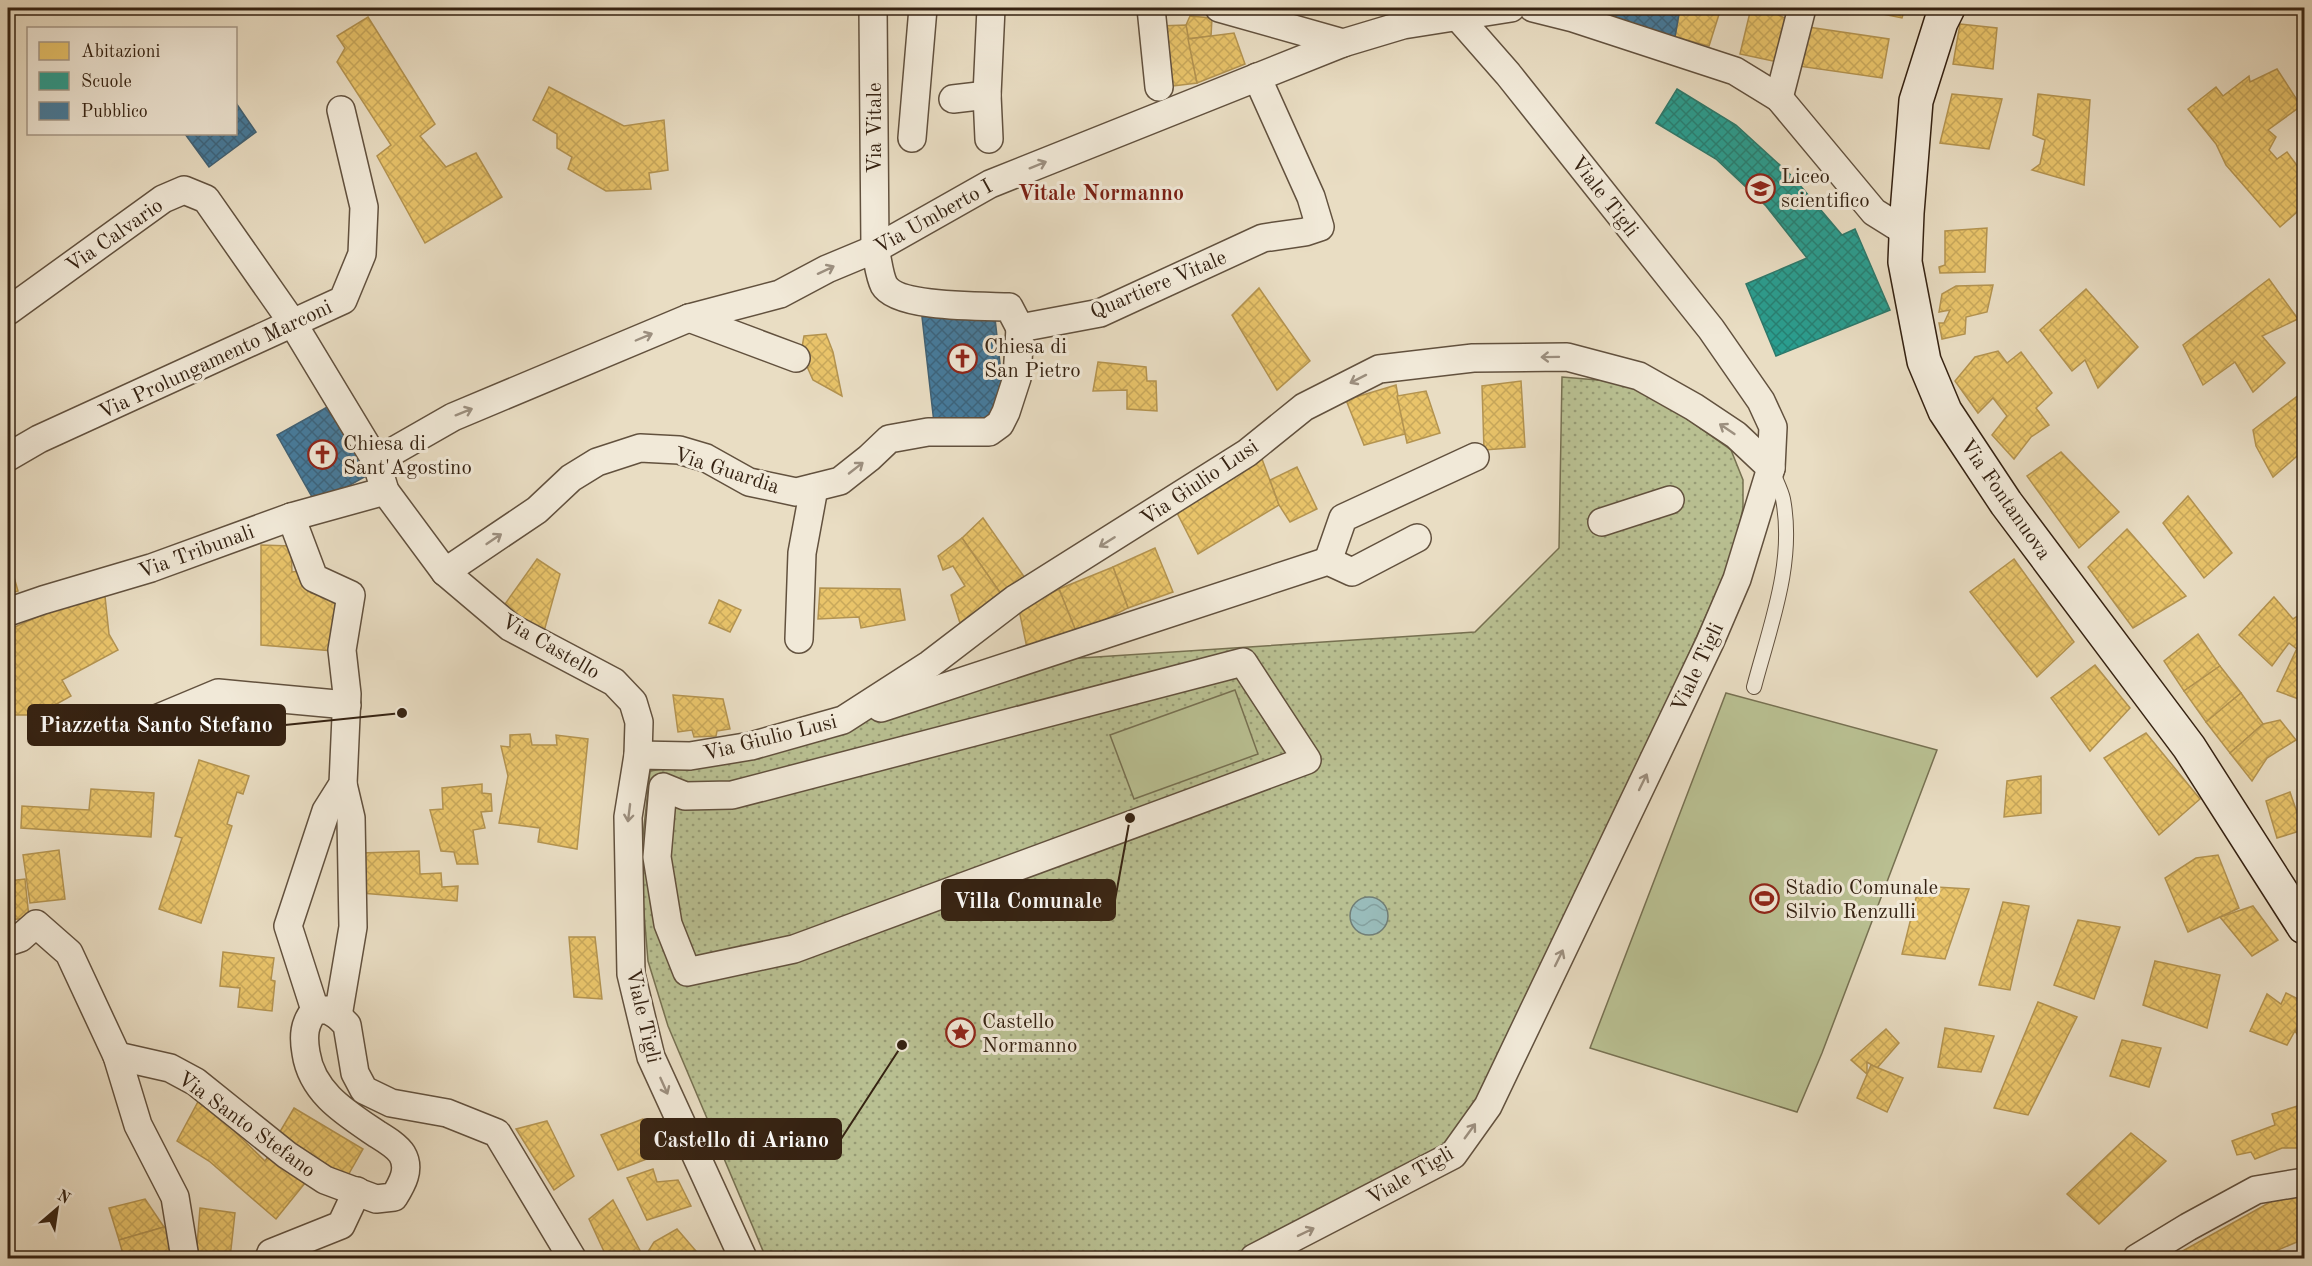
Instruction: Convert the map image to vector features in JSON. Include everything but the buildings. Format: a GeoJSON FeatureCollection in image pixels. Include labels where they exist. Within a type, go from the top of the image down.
{"type":"FeatureCollection","features":[{"type":"Feature","properties":{"kind":"street","name":"Via Vitale"},"geometry":{"type":"LineString","coordinates":[[873,8],[874,249]]}},
{"type":"Feature","properties":{"kind":"street"},"geometry":{"type":"LineString","coordinates":[[912,138],[923,8]]}},
{"type":"Feature","properties":{"kind":"street"},"geometry":{"type":"LineString","coordinates":[[989,139],[987,94],[991,8]]}},
{"type":"Feature","properties":{"kind":"street"},"geometry":{"type":"LineString","coordinates":[[1151,8],[1159,87]]}},
{"type":"Feature","properties":{"kind":"street"},"geometry":{"type":"LineString","coordinates":[[1219,8],[1343,43]]}},
{"type":"Feature","properties":{"kind":"street","name":"Via Umberto I"},"geometry":{"type":"LineString","coordinates":[[376,461],[453,417],[689,318],[780,294],[827,269],[874,249],[990,184],[1257,77],[1343,43],[1403,25],[1511,8]]}},
{"type":"Feature","properties":{"kind":"street"},"geometry":{"type":"LineString","coordinates":[[1533,8],[1573,18],[1735,71],[1779,98],[1874,212],[1906,232]]}},
{"type":"Feature","properties":{"kind":"street"},"geometry":{"type":"LineString","coordinates":[[1779,98],[1802,8]]}},
{"type":"Feature","properties":{"kind":"street","name":"Via Fontanuova"},"geometry":{"type":"LineString","coordinates":[[1948,8],[1941,22],[1916,101],[1906,232],[1905,262],[1924,361],[1945,411],[2006,503],[2189,747],[2304,927]]}},
{"type":"Feature","properties":{"kind":"street","name":"Viale Tigli"},"geometry":{"type":"LineString","coordinates":[[1254,1258],[1453,1155],[1488,1106],[1710,642],[1737,579],[1771,468],[1773,427],[1761,401],[1711,329],[1508,74],[1458,17]]}},
{"type":"Feature","properties":{"kind":"street","name":"Quartiere Vitale"},"geometry":{"type":"LineString","coordinates":[[1020,328],[1100,312],[1263,238],[1305,232],[1320,227],[1311,197],[1257,77]]}},
{"type":"Feature","properties":{"kind":"street"},"geometry":{"type":"LineString","coordinates":[[953,99],[987,94]]}},
{"type":"Feature","properties":{"kind":"street","name":"Via Prolungamento Marconi"},"geometry":{"type":"LineString","coordinates":[[11,449],[39,440],[343,300],[362,254],[364,207],[341,110]]}},
{"type":"Feature","properties":{"kind":"street","name":"Via Calvario"},"geometry":{"type":"LineString","coordinates":[[8,311],[163,199],[184,190],[206,199],[292,322],[376,461]]}},
{"type":"Feature","properties":{"kind":"street"},"geometry":{"type":"LineString","coordinates":[[874,249],[885,286],[896,296],[922,302],[1009,307],[1020,328]]}},
{"type":"Feature","properties":{"kind":"street"},"geometry":{"type":"LineString","coordinates":[[689,318],[796,358]]}},
{"type":"Feature","properties":{"kind":"street","name":"Via Guardia"},"geometry":{"type":"LineString","coordinates":[[445,572],[537,510],[571,478],[597,462],[640,448],[679,450],[705,458],[749,482],[796,492],[840,481],[889,439],[928,432],[989,432],[1000,424],[1017,378],[1020,328]]}},
{"type":"Feature","properties":{"kind":"street","name":"Via Giulio Lusi"},"geometry":{"type":"LineString","coordinates":[[638,755],[690,756],[741,748],[843,720],[930,664],[1015,599],[1247,453],[1304,407],[1379,369],[1473,358],[1567,357],[1639,376],[1694,407],[1736,435],[1771,468]]}},
{"type":"Feature","properties":{"kind":"street"},"geometry":{"type":"LineString","coordinates":[[1328,561],[1343,518],[1475,457]]}},
{"type":"Feature","properties":{"kind":"street","name":"Via Castello"},"geometry":{"type":"LineString","coordinates":[[376,461],[385,491],[445,572],[510,627],[614,682],[633,702],[639,722],[638,755]]}},
{"type":"Feature","properties":{"kind":"street"},"geometry":{"type":"LineString","coordinates":[[799,639],[802,553],[814,488]]}},
{"type":"Feature","properties":{"kind":"street","name":"Via Tribunali"},"geometry":{"type":"LineString","coordinates":[[8,612],[151,568],[291,517],[385,491]]}},
{"type":"Feature","properties":{"kind":"street"},"geometry":{"type":"LineString","coordinates":[[1602,522],[1670,500]]}},
{"type":"Feature","properties":{"kind":"street"},"geometry":{"type":"LineString","coordinates":[[291,517],[314,578],[351,595],[342,650],[347,705],[343,784],[351,818],[353,927],[327,1013]]}},
{"type":"Feature","properties":{"kind":"street"},"geometry":{"type":"LineString","coordinates":[[843,720],[1328,561],[1352,572],[1417,538]]}},
{"type":"Feature","properties":{"kind":"street"},"geometry":{"type":"LineString","coordinates":[[1243,662],[1307,760],[794,950],[687,972],[668,924],[657,857],[663,787],[685,796],[732,795],[1243,662]]}},
{"type":"Feature","properties":{"kind":"street"},"geometry":{"type":"LineString","coordinates":[[151,722],[218,693],[347,705]]}},
{"type":"Feature","properties":{"kind":"street","name":"Viale Tigli"},"geometry":{"type":"LineString","coordinates":[[638,755],[628,817],[631,974],[651,1057],[743,1258]]}},
{"type":"Feature","properties":{"kind":"street"},"geometry":{"type":"LineString","coordinates":[[343,784],[326,812],[288,926],[327,1013],[347,1025],[355,1073],[364,1090],[391,1103],[447,1113],[497,1133],[572,1258]]}},
{"type":"Feature","properties":{"kind":"street"},"geometry":{"type":"LineString","coordinates":[[8,942],[20,938],[36,924]]}},
{"type":"Feature","properties":{"kind":"street"},"geometry":{"type":"LineString","coordinates":[[8,928],[36,924],[69,953],[117,1056],[138,1125],[175,1197],[185,1258]]}},
{"type":"Feature","properties":{"kind":"street","name":"Via Santo Stefano"},"geometry":{"type":"LineString","coordinates":[[117,1056],[170,1068],[196,1082],[287,1155],[325,1180],[376,1199],[394,1197],[406,1171],[402,1154],[390,1143],[344,1112],[327,1096],[308,1066],[304,1041],[307,1020],[327,1013]]}},
{"type":"Feature","properties":{"kind":"street"},"geometry":{"type":"LineString","coordinates":[[2137,1258],[2256,1190],[2304,1182]]}},
{"type":"Feature","properties":{"kind":"street"},"geometry":{"type":"LineString","coordinates":[[269,1258],[271,1253],[341,1225],[357,1191]]}},
{"type":"Feature","properties":{"kind":"lane"},"geometry":{"type":"LineString","coordinates":[[1754,687],[1783,576],[1786,533],[1783,497],[1771,468]]}},
{"type":"Feature","properties":{"kind":"green space"},"geometry":{"type":"Polygon","coordinates":[[[1562,377],[1621,382],[1666,404],[1731,450],[1743,480],[1743,508],[1732,558],[1470,1140],[1258,1258],[766,1258],[668,1026],[648,961],[640,864],[650,771],[756,756],[1035,661],[1475,632],[1559,548],[1562,377]]]}},
{"type":"Feature","properties":{"kind":"green space"},"geometry":{"type":"Polygon","coordinates":[[[1235,690],[1258,754],[1134,799],[1110,735],[1235,690]]]}},
{"type":"Feature","properties":{"kind":"green space","name":"Stadio Comunale Silvio Renzulli"},"geometry":{"type":"Polygon","coordinates":[[[1726,693],[1937,750],[1822,1053],[1797,1112],[1590,1048],[1726,693]]]}},
{"type":"Feature","properties":{"kind":"water"},"geometry":{"type":"Polygon","coordinates":[[[1369,897],[1383,902],[1388,916],[1383,930],[1369,935],[1355,930],[1350,916],[1355,902],[1369,897]]]}},
{"type":"Feature","properties":{"kind":"place","name":"Liceo scientifico"},"geometry":{"type":"Point","coordinates":[1760,188]}},
{"type":"Feature","properties":{"kind":"place","name":"Chiesa di San Pietro"},"geometry":{"type":"Point","coordinates":[963,358]}},
{"type":"Feature","properties":{"kind":"place","name":"Chiesa di Sant'Agostino"},"geometry":{"type":"Point","coordinates":[322,455]}},
{"type":"Feature","properties":{"kind":"place","name":"Piazzetta Santo Stefano"},"geometry":{"type":"Point","coordinates":[402,713]}},
{"type":"Feature","properties":{"kind":"place","name":"Villa Comunale"},"geometry":{"type":"Point","coordinates":[1130,818]}},
{"type":"Feature","properties":{"kind":"place","name":"Stadio Comunale Silvio Renzulli"},"geometry":{"type":"Point","coordinates":[1764,899]}},
{"type":"Feature","properties":{"kind":"place","name":"Castello Normanno"},"geometry":{"type":"Point","coordinates":[961,1033]}},
{"type":"Feature","properties":{"kind":"place","name":"Castello di Ariano"},"geometry":{"type":"Point","coordinates":[902,1045]}},
{"type":"Feature","properties":{"kind":"district","name":"Vitale Normanno"},"geometry":{"type":"Point","coordinates":[1101,192]}}]}
